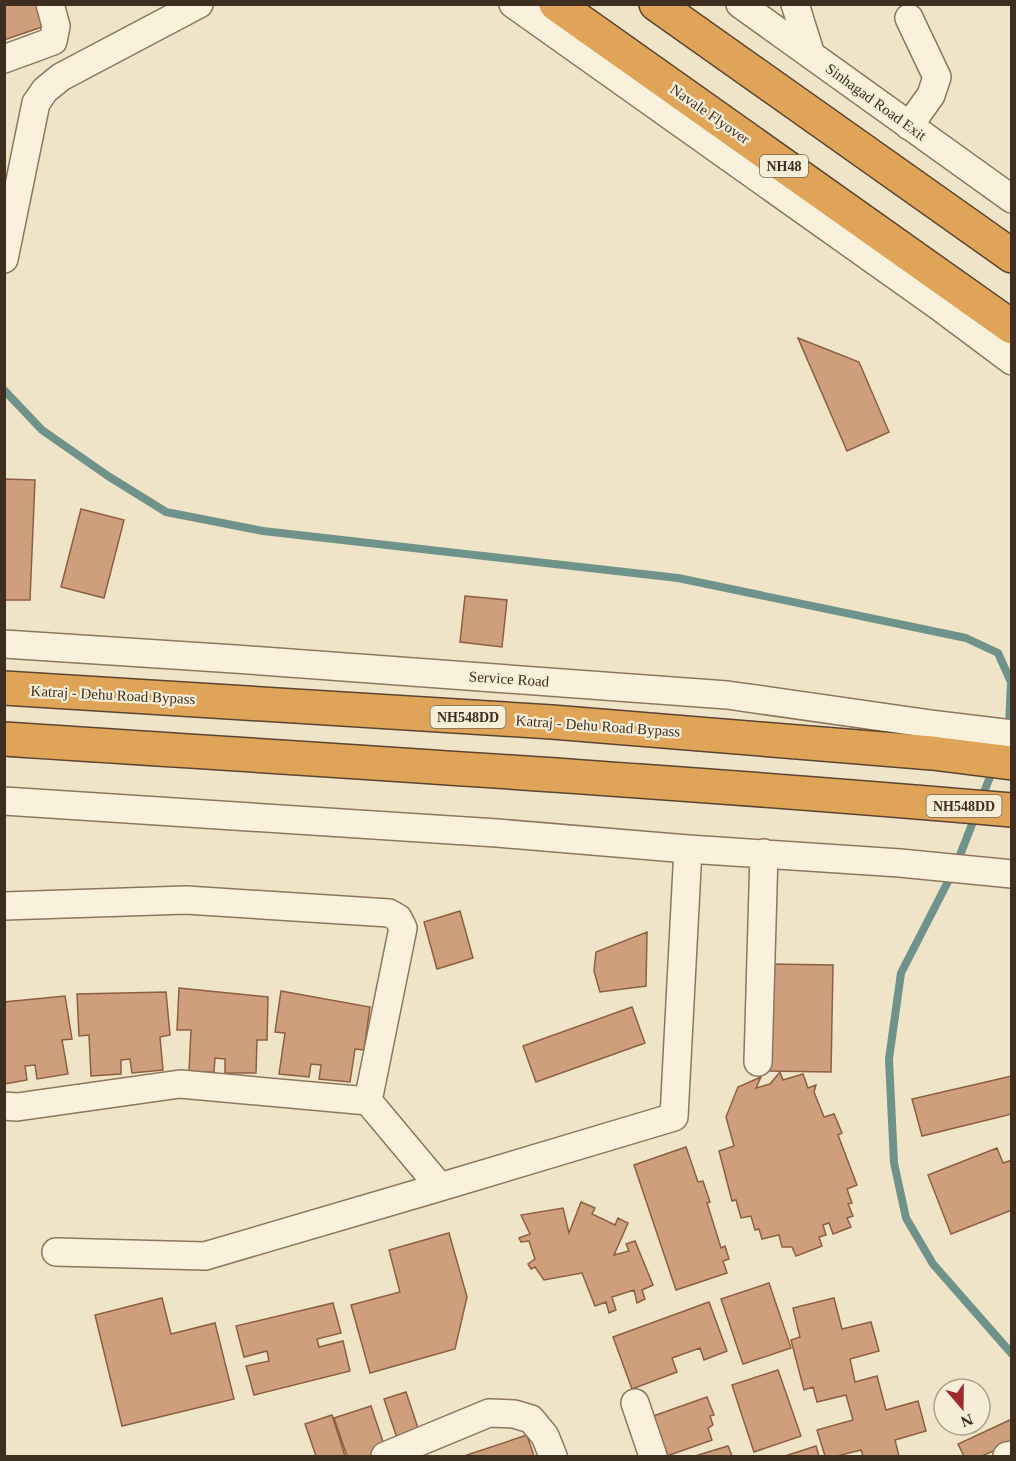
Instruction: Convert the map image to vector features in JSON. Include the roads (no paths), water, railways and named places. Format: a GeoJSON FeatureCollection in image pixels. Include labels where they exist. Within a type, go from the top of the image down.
{"type":"FeatureCollection","features":[{"type":"Feature","properties":{"kind":"highway","name":"Navale Flyover"},"geometry":{"type":"LineString","coordinates":[[556,4],[1011,327]]}},
{"type":"Feature","properties":{"kind":"highway"},"geometry":{"type":"LineString","coordinates":[[656,4],[1011,256]]}},
{"type":"Feature","properties":{"kind":"highway","name":"Katraj - Dehu Road Bypass"},"geometry":{"type":"LineString","coordinates":[[4,688],[552,722],[931,739],[1011,763]]}},
{"type":"Feature","properties":{"kind":"highway","name":"NH548DD"},"geometry":{"type":"LineString","coordinates":[[4,740],[550,774],[1011,810]]}},
{"type":"Feature","properties":{"kind":"street"},"geometry":{"type":"LineString","coordinates":[[4,59],[53,41],[56,26],[50,4]]}},
{"type":"Feature","properties":{"kind":"street"},"geometry":{"type":"LineString","coordinates":[[4,259],[36,103],[45,90],[61,77],[199,4]]}},
{"type":"Feature","properties":{"kind":"street"},"geometry":{"type":"LineString","coordinates":[[513,4],[928,298],[1011,360]]}},
{"type":"Feature","properties":{"kind":"street","name":"Sinhagad Road Exit"},"geometry":{"type":"LineString","coordinates":[[740,4],[1011,199]]}},
{"type":"Feature","properties":{"kind":"street"},"geometry":{"type":"LineString","coordinates":[[795,4],[811,55]]}},
{"type":"Feature","properties":{"kind":"street"},"geometry":{"type":"LineString","coordinates":[[909,18],[937,77],[931,95],[909,126]]}},
{"type":"Feature","properties":{"kind":"street","name":"Service Road"},"geometry":{"type":"LineString","coordinates":[[4,644],[727,695],[931,739],[1011,734]]}},
{"type":"Feature","properties":{"kind":"street"},"geometry":{"type":"LineString","coordinates":[[4,801],[900,862],[1011,874]]}},
{"type":"Feature","properties":{"kind":"street"},"geometry":{"type":"LineString","coordinates":[[56,1252],[205,1256],[674,1117],[688,849]]}},
{"type":"Feature","properties":{"kind":"street"},"geometry":{"type":"LineString","coordinates":[[758,1062],[764,853]]}},
{"type":"Feature","properties":{"kind":"street"},"geometry":{"type":"LineString","coordinates":[[4,906],[186,900],[389,913],[398,918],[403,928],[368,1101]]}},
{"type":"Feature","properties":{"kind":"street"},"geometry":{"type":"LineString","coordinates":[[4,1106],[17,1107],[180,1084],[368,1101],[440,1187]]}},
{"type":"Feature","properties":{"kind":"street"},"geometry":{"type":"LineString","coordinates":[[634,1403],[653,1456]]}},
{"type":"Feature","properties":{"kind":"street"},"geometry":{"type":"LineString","coordinates":[[385,1456],[489,1413],[514,1414],[531,1419],[545,1436],[553,1456]]}},
{"type":"Feature","properties":{"kind":"street"},"geometry":{"type":"LineString","coordinates":[[1007,1456],[1011,1455]]}},
{"type":"Feature","properties":{"kind":"waterway"},"geometry":{"type":"LineString","coordinates":[[4,390],[42,430],[108,476],[166,512],[263,531],[678,578],[966,638],[998,653],[1011,682],[1008,730]]}},
{"type":"Feature","properties":{"kind":"waterway"},"geometry":{"type":"LineString","coordinates":[[981,800],[993,769]]}},
{"type":"Feature","properties":{"kind":"waterway"},"geometry":{"type":"LineString","coordinates":[[976,814],[955,868],[901,973],[889,1059],[894,1163],[906,1218],[933,1264],[1012,1354]]}}]}
